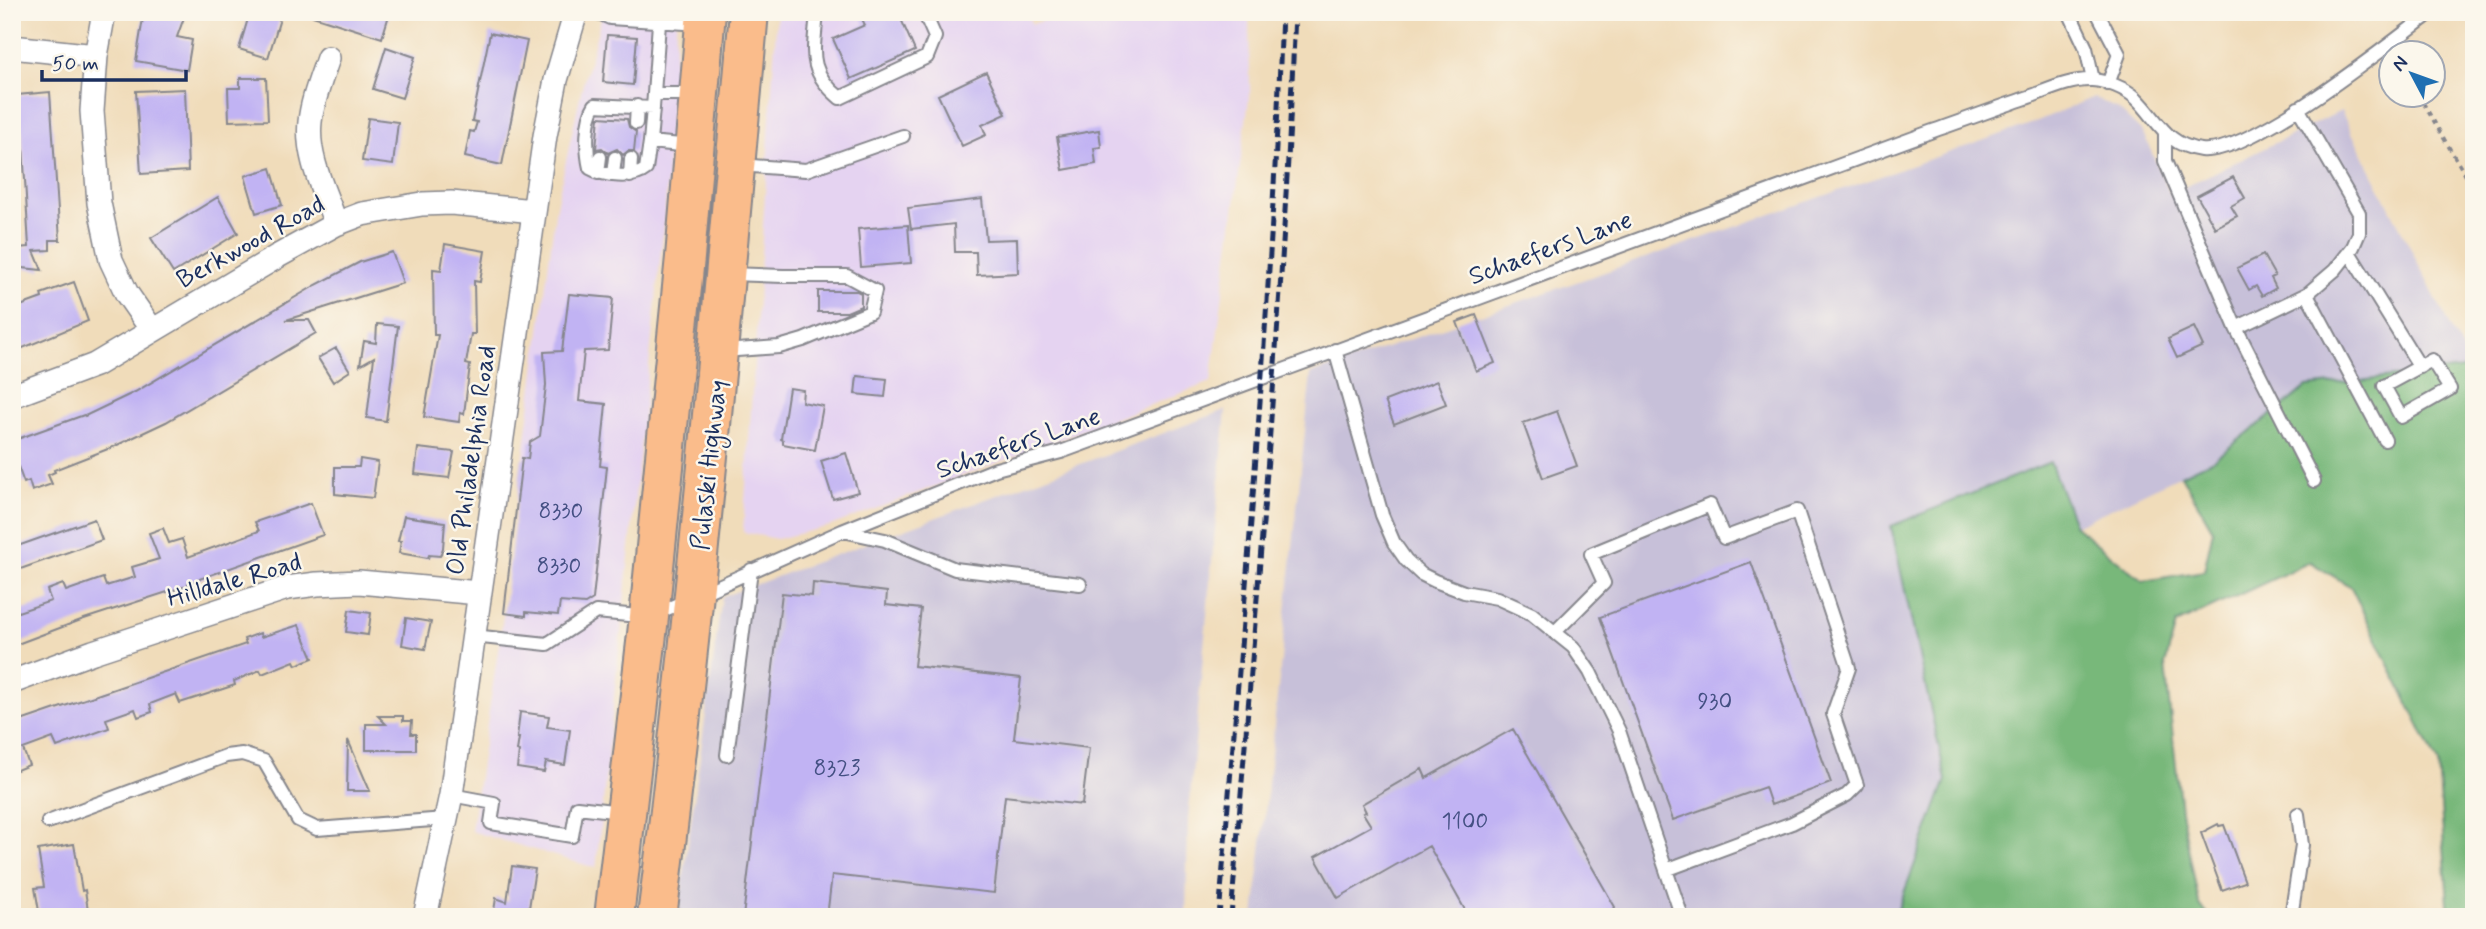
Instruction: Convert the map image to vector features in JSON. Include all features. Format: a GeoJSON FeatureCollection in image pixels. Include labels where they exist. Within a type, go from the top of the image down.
{"type":"FeatureCollection","features":[{"type":"Feature","properties":{"kind":"highway","name":"Pulaski Highway"},"geometry":{"type":"LineString","coordinates":[[657,917],[695,595],[727,274],[749,12]]}},
{"type":"Feature","properties":{"kind":"highway","name":"Pulaski Highway"},"geometry":{"type":"LineString","coordinates":[[614,917],[649,617],[706,18]]}},
{"type":"Feature","properties":{"kind":"street"},"geometry":{"type":"LineString","coordinates":[[104,12],[96,56],[92,111],[99,203],[111,260],[127,294],[152,330]]}},
{"type":"Feature","properties":{"kind":"street","name":"Old Philadelphia Road"},"geometry":{"type":"LineString","coordinates":[[425,917],[451,795],[534,211],[556,80],[576,12]]}},
{"type":"Feature","properties":{"kind":"street"},"geometry":{"type":"LineString","coordinates":[[12,47],[96,56]]}},
{"type":"Feature","properties":{"kind":"street"},"geometry":{"type":"LineString","coordinates":[[328,58],[314,101],[310,124],[311,148],[336,224]]}},
{"type":"Feature","properties":{"kind":"street","name":"Berkwood Road"},"geometry":{"type":"LineString","coordinates":[[12,396],[95,365],[336,224],[386,208],[422,204],[451,203],[534,211]]}},
{"type":"Feature","properties":{"kind":"street","name":"Hilldale Road"},"geometry":{"type":"LineString","coordinates":[[12,682],[93,652],[287,589],[359,582],[479,593]]}},
{"type":"Feature","properties":{"kind":"lane"},"geometry":{"type":"LineString","coordinates":[[597,12],[610,19],[659,23],[706,18]]}},
{"type":"Feature","properties":{"kind":"lane"},"geometry":{"type":"LineString","coordinates":[[817,12],[814,64],[828,88],[840,98],[927,57],[935,37],[924,12]]}},
{"type":"Feature","properties":{"kind":"lane"},"geometry":{"type":"LineString","coordinates":[[2069,12],[2086,48],[2092,80]]}},
{"type":"Feature","properties":{"kind":"lane"},"geometry":{"type":"LineString","coordinates":[[2097,12],[2119,54],[2108,83]]}},
{"type":"Feature","properties":{"kind":"lane","name":"Schaefers Lane"},"geometry":{"type":"LineString","coordinates":[[649,617],[842,531],[996,469],[1061,452],[2065,84],[2092,80],[2108,83],[2132,94],[2165,133],[2200,150],[2219,149],[2246,139],[2298,108],[2347,76],[2432,12]]}},
{"type":"Feature","properties":{"kind":"lane"},"geometry":{"type":"LineString","coordinates":[[659,23],[653,101],[650,142],[646,169],[630,176],[598,173],[590,168],[587,155],[591,111],[595,104],[637,106],[653,101],[699,94]]}},
{"type":"Feature","properties":{"kind":"lane"},"geometry":{"type":"LineString","coordinates":[[604,120],[606,104]]}},
{"type":"Feature","properties":{"kind":"lane"},"geometry":{"type":"LineString","coordinates":[[620,121],[623,106]]}},
{"type":"Feature","properties":{"kind":"lane"},"geometry":{"type":"LineString","coordinates":[[636,122],[637,106]]}},
{"type":"Feature","properties":{"kind":"lane"},"geometry":{"type":"LineString","coordinates":[[2236,328],[2307,294],[2335,270],[2359,233],[2359,213],[2298,108]]}},
{"type":"Feature","properties":{"kind":"lane"},"geometry":{"type":"LineString","coordinates":[[2165,133],[2165,161],[2236,328],[2314,481]]}},
{"type":"Feature","properties":{"kind":"lane"},"geometry":{"type":"LineString","coordinates":[[736,164],[806,170],[903,136]]}},
{"type":"Feature","properties":{"kind":"lane"},"geometry":{"type":"LineString","coordinates":[[650,142],[695,146]]}},
{"type":"Feature","properties":{"kind":"lane"},"geometry":{"type":"LineString","coordinates":[[598,173],[600,157]]}},
{"type":"Feature","properties":{"kind":"lane"},"geometry":{"type":"LineString","coordinates":[[612,174],[615,158]]}},
{"type":"Feature","properties":{"kind":"lane"},"geometry":{"type":"LineString","coordinates":[[630,176],[631,159]]}},
{"type":"Feature","properties":{"kind":"lane"},"geometry":{"type":"LineString","coordinates":[[2349,252],[2420,367]]}},
{"type":"Feature","properties":{"kind":"lane"},"geometry":{"type":"LineString","coordinates":[[719,351],[779,347],[803,340],[870,312],[875,291],[847,276],[727,274]]}},
{"type":"Feature","properties":{"kind":"lane"},"geometry":{"type":"LineString","coordinates":[[2307,294],[2385,440]]}},
{"type":"Feature","properties":{"kind":"lane"},"geometry":{"type":"LineString","coordinates":[[1335,350],[1382,515],[1394,542],[1406,560],[1421,573],[1464,592],[1497,598],[1532,614],[1556,631],[1573,648],[1590,672],[1619,731],[1682,917]]}},
{"type":"Feature","properties":{"kind":"lane"},"geometry":{"type":"LineString","coordinates":[[2432,360],[2450,389],[2401,416],[2384,386],[2420,367],[2432,360]]}},
{"type":"Feature","properties":{"kind":"lane"},"geometry":{"type":"LineString","coordinates":[[1556,631],[1604,583],[1591,554],[1710,505],[1724,538],[1797,510],[1849,668],[1833,714],[1857,785],[1847,795],[1792,822],[1666,870]]}},
{"type":"Feature","properties":{"kind":"lane"},"geometry":{"type":"LineString","coordinates":[[842,531],[885,540],[955,569],[1080,584]]}},
{"type":"Feature","properties":{"kind":"lane"},"geometry":{"type":"LineString","coordinates":[[727,755],[751,570]]}},
{"type":"Feature","properties":{"kind":"lane"},"geometry":{"type":"LineString","coordinates":[[473,636],[547,644],[596,612],[649,617]]}},
{"type":"Feature","properties":{"kind":"lane"},"geometry":{"type":"LineString","coordinates":[[48,822],[226,757],[242,754],[264,761],[298,820],[317,829],[445,819]]}},
{"type":"Feature","properties":{"kind":"lane"},"geometry":{"type":"LineString","coordinates":[[451,795],[494,803],[491,823],[572,836],[577,807],[626,813]]}},
{"type":"Feature","properties":{"kind":"lane"},"geometry":{"type":"LineString","coordinates":[[2291,917],[2302,845],[2298,814]]}},
{"type":"Feature","properties":{"kind":"path"},"geometry":{"type":"LineString","coordinates":[[2426,108],[2474,190]]}},
{"type":"Feature","properties":{"kind":"shaded area"},"geometry":{"type":"Polygon","coordinates":[[[603,12],[677,12],[665,214],[596,868],[471,831],[504,611],[556,207],[581,92],[603,12]]]}},
{"type":"Feature","properties":{"kind":"shaded area"},"geometry":{"type":"Polygon","coordinates":[[[777,12],[1026,12],[1032,24],[1071,12],[1249,12],[1250,91],[1211,382],[830,526],[777,539],[743,532],[777,12]]]}},
{"type":"Feature","properties":{"kind":"shaded area"},"geometry":{"type":"Polygon","coordinates":[[[2094,97],[2120,111],[2143,133],[2170,194],[2341,111],[2471,368],[2307,387],[2212,460],[2075,526],[1891,525],[1946,780],[1895,917],[1254,917],[1311,374],[2028,125],[2094,97]]]}},
{"type":"Feature","properties":{"kind":"shaded area"},"geometry":{"type":"Polygon","coordinates":[[[1226,410],[1188,819],[1186,917],[678,917],[722,597],[1226,410]]]}},
{"type":"Feature","properties":{"kind":"green space"},"geometry":{"type":"Polygon","coordinates":[[[2471,368],[2474,373],[2474,917],[2449,917],[2438,764],[2351,587],[2310,562],[2176,624],[2165,665],[2181,811],[2199,903],[2209,917],[1895,917],[1946,780],[1891,526],[2050,462],[2075,526],[2143,581],[2204,571],[2213,530],[2181,475],[2213,460],[2307,387],[2471,368]]]}},
{"type":"Feature","properties":{"kind":"building"},"geometry":{"type":"Polygon","coordinates":[[[144,12],[186,12],[177,37],[192,40],[187,70],[136,61],[144,12]]]}},
{"type":"Feature","properties":{"kind":"building"},"geometry":{"type":"Polygon","coordinates":[[[250,12],[282,12],[268,58],[239,49],[250,12]]]}},
{"type":"Feature","properties":{"kind":"building"},"geometry":{"type":"Polygon","coordinates":[[[314,12],[390,12],[382,38],[313,16],[314,12]]]}},
{"type":"Feature","properties":{"kind":"building"},"geometry":{"type":"Polygon","coordinates":[[[871,12],[879,12],[882,18],[898,12],[915,51],[851,79],[833,39],[865,25],[861,17],[871,12]]]}},
{"type":"Feature","properties":{"kind":"building"},"geometry":{"type":"Polygon","coordinates":[[[490,33],[527,41],[502,165],[465,157],[470,131],[474,132],[477,122],[472,121],[490,33]]]}},
{"type":"Feature","properties":{"kind":"building"},"geometry":{"type":"Polygon","coordinates":[[[607,35],[637,37],[633,85],[603,82],[607,35]]]}},
{"type":"Feature","properties":{"kind":"building"},"geometry":{"type":"Polygon","coordinates":[[[386,47],[415,57],[402,98],[373,89],[386,47]]]}},
{"type":"Feature","properties":{"kind":"building"},"geometry":{"type":"Polygon","coordinates":[[[986,72],[1006,114],[982,125],[986,135],[962,146],[938,95],[986,72]]]}},
{"type":"Feature","properties":{"kind":"building"},"geometry":{"type":"Polygon","coordinates":[[[240,78],[266,78],[268,120],[229,121],[228,88],[240,88],[240,78]]]}},
{"type":"Feature","properties":{"kind":"building"},"geometry":{"type":"Polygon","coordinates":[[[185,89],[188,171],[141,174],[136,91],[185,89]]]}},
{"type":"Feature","properties":{"kind":"building"},"geometry":{"type":"Polygon","coordinates":[[[50,92],[60,240],[50,240],[50,250],[34,251],[42,270],[13,267],[16,248],[29,247],[22,130],[19,130],[17,95],[50,92]]]}},
{"type":"Feature","properties":{"kind":"building"},"geometry":{"type":"Polygon","coordinates":[[[599,117],[627,119],[629,127],[636,132],[634,151],[623,155],[617,149],[608,153],[602,148],[596,149],[599,117]]]}},
{"type":"Feature","properties":{"kind":"building"},"geometry":{"type":"Polygon","coordinates":[[[368,118],[398,122],[393,165],[362,161],[368,118]]]}},
{"type":"Feature","properties":{"kind":"building"},"geometry":{"type":"Polygon","coordinates":[[[1099,130],[1101,147],[1094,148],[1096,164],[1063,170],[1057,137],[1099,130]]]}},
{"type":"Feature","properties":{"kind":"building"},"geometry":{"type":"Polygon","coordinates":[[[271,168],[282,205],[256,213],[245,176],[271,168]]]}},
{"type":"Feature","properties":{"kind":"building"},"geometry":{"type":"Polygon","coordinates":[[[2233,177],[2245,198],[2231,206],[2237,216],[2215,228],[2197,196],[2233,177]]]}},
{"type":"Feature","properties":{"kind":"building"},"geometry":{"type":"Polygon","coordinates":[[[218,197],[238,233],[173,273],[151,238],[218,197]]]}},
{"type":"Feature","properties":{"kind":"building"},"geometry":{"type":"Polygon","coordinates":[[[982,199],[986,240],[1017,239],[1018,273],[977,275],[976,252],[955,252],[954,224],[911,229],[908,208],[982,199]]]}},
{"type":"Feature","properties":{"kind":"building"},"geometry":{"type":"Polygon","coordinates":[[[908,225],[911,263],[861,267],[858,229],[908,225]]]}},
{"type":"Feature","properties":{"kind":"building"},"geometry":{"type":"Polygon","coordinates":[[[445,244],[485,251],[480,282],[474,281],[475,334],[471,334],[466,364],[470,365],[464,414],[460,413],[459,422],[424,417],[438,335],[434,335],[433,269],[441,270],[445,244]]]}},
{"type":"Feature","properties":{"kind":"building"},"geometry":{"type":"Polygon","coordinates":[[[392,252],[403,283],[286,320],[309,320],[316,333],[166,422],[113,447],[54,470],[55,472],[48,475],[52,484],[32,491],[29,481],[24,483],[12,450],[12,441],[85,416],[135,392],[316,285],[360,262],[392,252]]]}},
{"type":"Feature","properties":{"kind":"building"},"geometry":{"type":"Polygon","coordinates":[[[2263,255],[2275,276],[2271,278],[2276,288],[2262,296],[2256,286],[2249,290],[2237,268],[2263,255]]]}},
{"type":"Feature","properties":{"kind":"building"},"geometry":{"type":"Polygon","coordinates":[[[74,282],[88,321],[18,350],[12,335],[12,309],[42,298],[41,294],[74,282]]]}},
{"type":"Feature","properties":{"kind":"building"},"geometry":{"type":"Polygon","coordinates":[[[818,291],[857,291],[861,293],[861,306],[847,312],[818,312],[818,291]]]}},
{"type":"Feature","properties":{"kind":"building"},"geometry":{"type":"Polygon","coordinates":[[[569,294],[613,298],[608,350],[584,351],[579,401],[606,404],[600,466],[607,467],[593,599],[585,604],[560,602],[558,615],[526,612],[526,616],[504,613],[522,458],[528,459],[530,442],[540,436],[546,385],[544,352],[562,351],[569,294]]]}},
{"type":"Feature","properties":{"kind":"building"},"geometry":{"type":"Polygon","coordinates":[[[1476,315],[1495,363],[1476,371],[1457,322],[1476,315]]]}},
{"type":"Feature","properties":{"kind":"building"},"geometry":{"type":"Polygon","coordinates":[[[377,324],[398,326],[386,421],[367,418],[374,357],[360,365],[364,341],[376,343],[377,324]]]}},
{"type":"Feature","properties":{"kind":"building"},"geometry":{"type":"Polygon","coordinates":[[[2194,327],[2203,346],[2177,358],[2168,339],[2194,327]]]}},
{"type":"Feature","properties":{"kind":"building"},"geometry":{"type":"Polygon","coordinates":[[[336,348],[350,371],[333,382],[318,358],[336,348]]]}},
{"type":"Feature","properties":{"kind":"building"},"geometry":{"type":"Polygon","coordinates":[[[857,376],[887,379],[885,397],[855,394],[857,376]]]}},
{"type":"Feature","properties":{"kind":"building"},"geometry":{"type":"Polygon","coordinates":[[[1437,381],[1446,404],[1394,424],[1385,401],[1437,381]]]}},
{"type":"Feature","properties":{"kind":"building"},"geometry":{"type":"Polygon","coordinates":[[[789,388],[803,390],[802,402],[823,406],[815,450],[783,444],[781,439],[789,388]]]}},
{"type":"Feature","properties":{"kind":"building"},"geometry":{"type":"Polygon","coordinates":[[[1557,411],[1577,466],[1543,478],[1523,423],[1557,411]]]}},
{"type":"Feature","properties":{"kind":"building"},"geometry":{"type":"Polygon","coordinates":[[[418,448],[454,452],[449,478],[415,474],[418,448]]]}},
{"type":"Feature","properties":{"kind":"building"},"geometry":{"type":"Polygon","coordinates":[[[846,453],[858,492],[833,499],[821,461],[846,453]]]}},
{"type":"Feature","properties":{"kind":"building"},"geometry":{"type":"Polygon","coordinates":[[[360,459],[378,462],[373,498],[335,494],[335,467],[359,467],[360,459]]]}},
{"type":"Feature","properties":{"kind":"building"},"geometry":{"type":"Polygon","coordinates":[[[311,503],[323,535],[12,646],[12,614],[51,601],[47,590],[63,584],[66,591],[103,578],[106,586],[135,577],[132,567],[159,559],[149,533],[163,528],[169,543],[182,539],[188,557],[259,531],[255,522],[311,503]]]}},
{"type":"Feature","properties":{"kind":"building"},"geometry":{"type":"Polygon","coordinates":[[[404,516],[445,522],[440,556],[429,555],[428,558],[399,553],[401,541],[398,541],[404,516]]]}},
{"type":"Feature","properties":{"kind":"building"},"geometry":{"type":"Polygon","coordinates":[[[94,519],[102,540],[12,572],[12,548],[94,519]]]}},
{"type":"Feature","properties":{"kind":"building"},"geometry":{"type":"Polygon","coordinates":[[[1751,562],[1831,783],[1771,805],[1765,787],[1673,820],[1600,617],[1751,562]]]}},
{"type":"Feature","properties":{"kind":"building"},"geometry":{"type":"Polygon","coordinates":[[[813,583],[887,592],[886,605],[921,609],[914,666],[1021,678],[1014,739],[1089,748],[1082,805],[1005,796],[994,893],[832,875],[827,917],[743,917],[782,593],[812,596],[813,583]]]}},
{"type":"Feature","properties":{"kind":"building"},"geometry":{"type":"Polygon","coordinates":[[[349,610],[371,613],[368,635],[346,632],[349,610]]]}},
{"type":"Feature","properties":{"kind":"building"},"geometry":{"type":"Polygon","coordinates":[[[406,618],[431,622],[425,649],[402,645],[406,618]]]}},
{"type":"Feature","properties":{"kind":"building"},"geometry":{"type":"Polygon","coordinates":[[[299,625],[313,658],[296,665],[294,661],[262,674],[260,670],[234,681],[235,685],[180,703],[176,694],[150,704],[152,712],[138,717],[135,709],[106,719],[109,728],[57,747],[53,738],[23,749],[29,765],[12,772],[12,724],[246,644],[244,639],[260,633],[261,637],[299,625]]]}},
{"type":"Feature","properties":{"kind":"building"},"geometry":{"type":"Polygon","coordinates":[[[520,712],[549,716],[547,727],[570,730],[565,765],[546,762],[544,772],[517,768],[520,712]]]}},
{"type":"Feature","properties":{"kind":"building"},"geometry":{"type":"Polygon","coordinates":[[[378,716],[403,716],[403,721],[412,721],[411,734],[416,734],[416,750],[366,750],[366,724],[386,724],[378,716]]]}},
{"type":"Feature","properties":{"kind":"building"},"geometry":{"type":"Polygon","coordinates":[[[1513,729],[1615,907],[1610,917],[1469,917],[1429,846],[1338,898],[1315,857],[1371,826],[1363,813],[1366,812],[1362,804],[1422,769],[1426,778],[1513,729]]]}},
{"type":"Feature","properties":{"kind":"building"},"geometry":{"type":"Polygon","coordinates":[[[348,740],[370,791],[347,791],[348,740]]]}},
{"type":"Feature","properties":{"kind":"building"},"geometry":{"type":"Polygon","coordinates":[[[2218,824],[2224,825],[2245,882],[2222,890],[2201,833],[2218,824]]]}},
{"type":"Feature","properties":{"kind":"building"},"geometry":{"type":"Polygon","coordinates":[[[74,844],[89,917],[40,917],[35,888],[44,887],[38,850],[74,844]]]}},
{"type":"Feature","properties":{"kind":"building"},"geometry":{"type":"Polygon","coordinates":[[[512,866],[535,869],[529,908],[544,912],[544,917],[493,917],[496,898],[507,902],[512,866]]]}},
{"type":"Feature","properties":{"kind":"railway"},"geometry":{"type":"LineString","coordinates":[[1219,917],[1264,351],[1282,12]]}},
{"type":"Feature","properties":{"kind":"railway"},"geometry":{"type":"LineString","coordinates":[[1231,917],[1276,352],[1295,12]]}}]}
